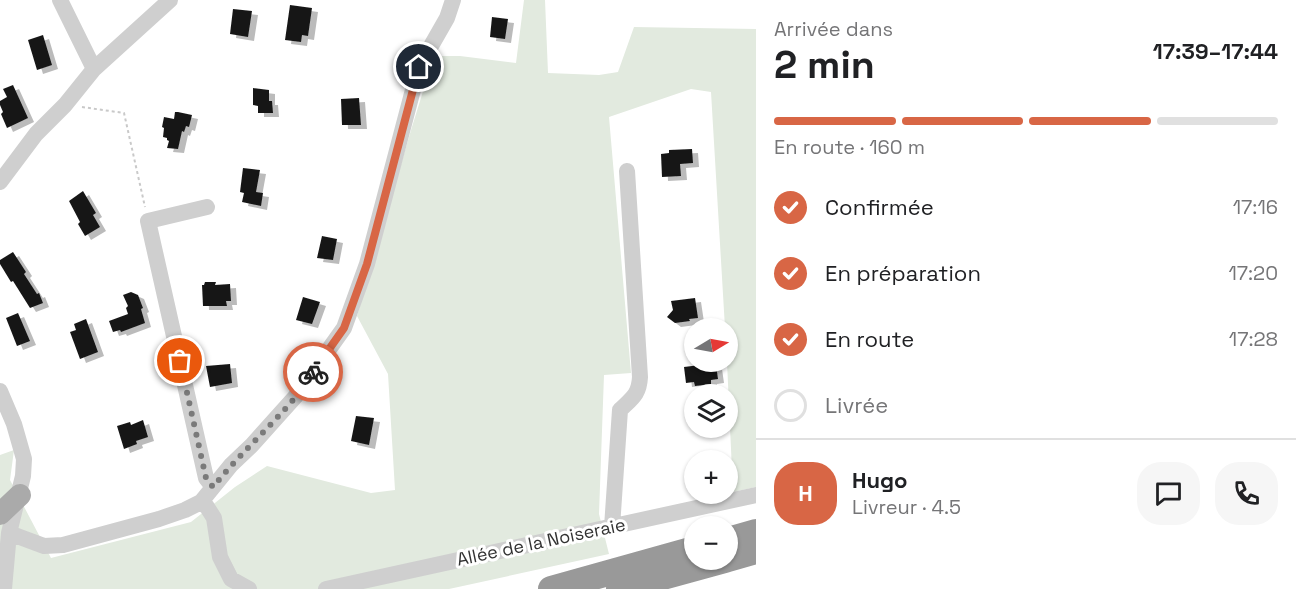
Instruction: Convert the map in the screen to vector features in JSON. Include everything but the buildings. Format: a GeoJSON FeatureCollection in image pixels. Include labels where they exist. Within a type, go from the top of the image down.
{"type":"FeatureCollection","features":[{"type":"Feature","properties":{"kind":"highway"},"geometry":{"type":"LineString","coordinates":[[738,537],[756,532]]}},
{"type":"Feature","properties":{"kind":"highway"},"geometry":{"type":"LineString","coordinates":[[738,556],[756,551]]}},
{"type":"Feature","properties":{"kind":"highway"},"geometry":{"type":"LineString","coordinates":[[551,589],[684,552]]}},
{"type":"Feature","properties":{"kind":"highway"},"geometry":{"type":"LineString","coordinates":[[619,589],[687,570]]}},
{"type":"Feature","properties":{"kind":"main road"},"geometry":{"type":"LineString","coordinates":[[5,523],[20,495]]}},
{"type":"Feature","properties":{"kind":"street"},"geometry":{"type":"LineString","coordinates":[[60,0],[94,69]]}},
{"type":"Feature","properties":{"kind":"street"},"geometry":{"type":"LineString","coordinates":[[0,182],[36,134],[94,69],[170,0]]}},
{"type":"Feature","properties":{"kind":"street"},"geometry":{"type":"LineString","coordinates":[[5,523],[44,546],[63,545],[185,510],[201,502],[231,465],[295,398],[344,328],[367,264],[419,67],[447,18],[453,0]]}},
{"type":"Feature","properties":{"kind":"street"},"geometry":{"type":"LineString","coordinates":[[612,527],[620,410],[639,389],[640,377],[627,171]]}},
{"type":"Feature","properties":{"kind":"street"},"geometry":{"type":"LineString","coordinates":[[207,207],[148,221],[206,478],[213,487]]}},
{"type":"Feature","properties":{"kind":"street"},"geometry":{"type":"LineString","coordinates":[[0,391],[14,424],[24,459],[20,495]]}},
{"type":"Feature","properties":{"kind":"street","name":"Allée de la Noiseraie"},"geometry":{"type":"LineString","coordinates":[[326,589],[756,495]]}},
{"type":"Feature","properties":{"kind":"street"},"geometry":{"type":"LineString","coordinates":[[201,502],[214,518],[220,557],[231,579],[249,589]]}},
{"type":"Feature","properties":{"kind":"street"},"geometry":{"type":"LineString","coordinates":[[0,548],[5,523]]}},
{"type":"Feature","properties":{"kind":"street"},"geometry":{"type":"LineString","coordinates":[[4,589],[5,523]]}},
{"type":"Feature","properties":{"kind":"path"},"geometry":{"type":"LineString","coordinates":[[64,105],[124,113],[148,221]]}},
{"type":"Feature","properties":{"kind":"shaded area"},"geometry":{"type":"Polygon","coordinates":[[[524,0],[545,0],[548,73],[599,75],[618,72],[634,27],[756,29],[756,487],[738,491],[738,450],[731,450],[731,438],[738,438],[738,384],[728,384],[727,372],[738,372],[738,318],[724,318],[711,92],[691,89],[609,117],[631,373],[604,375],[599,514],[609,554],[449,589],[0,589],[0,455],[14,450],[10,480],[51,558],[191,522],[235,487],[267,466],[371,493],[395,490],[388,374],[357,316],[434,56],[460,56],[516,63],[524,0]]]}},
{"type":"Feature","properties":{"kind":"way so far"},"geometry":{"type":"LineString","coordinates":[[180,361],[206,478],[213,487],[295,398],[313,372]]}},
{"type":"Feature","properties":{"kind":"route"},"geometry":{"type":"LineString","coordinates":[[313,372],[344,328],[367,264],[419,67]]}}]}
